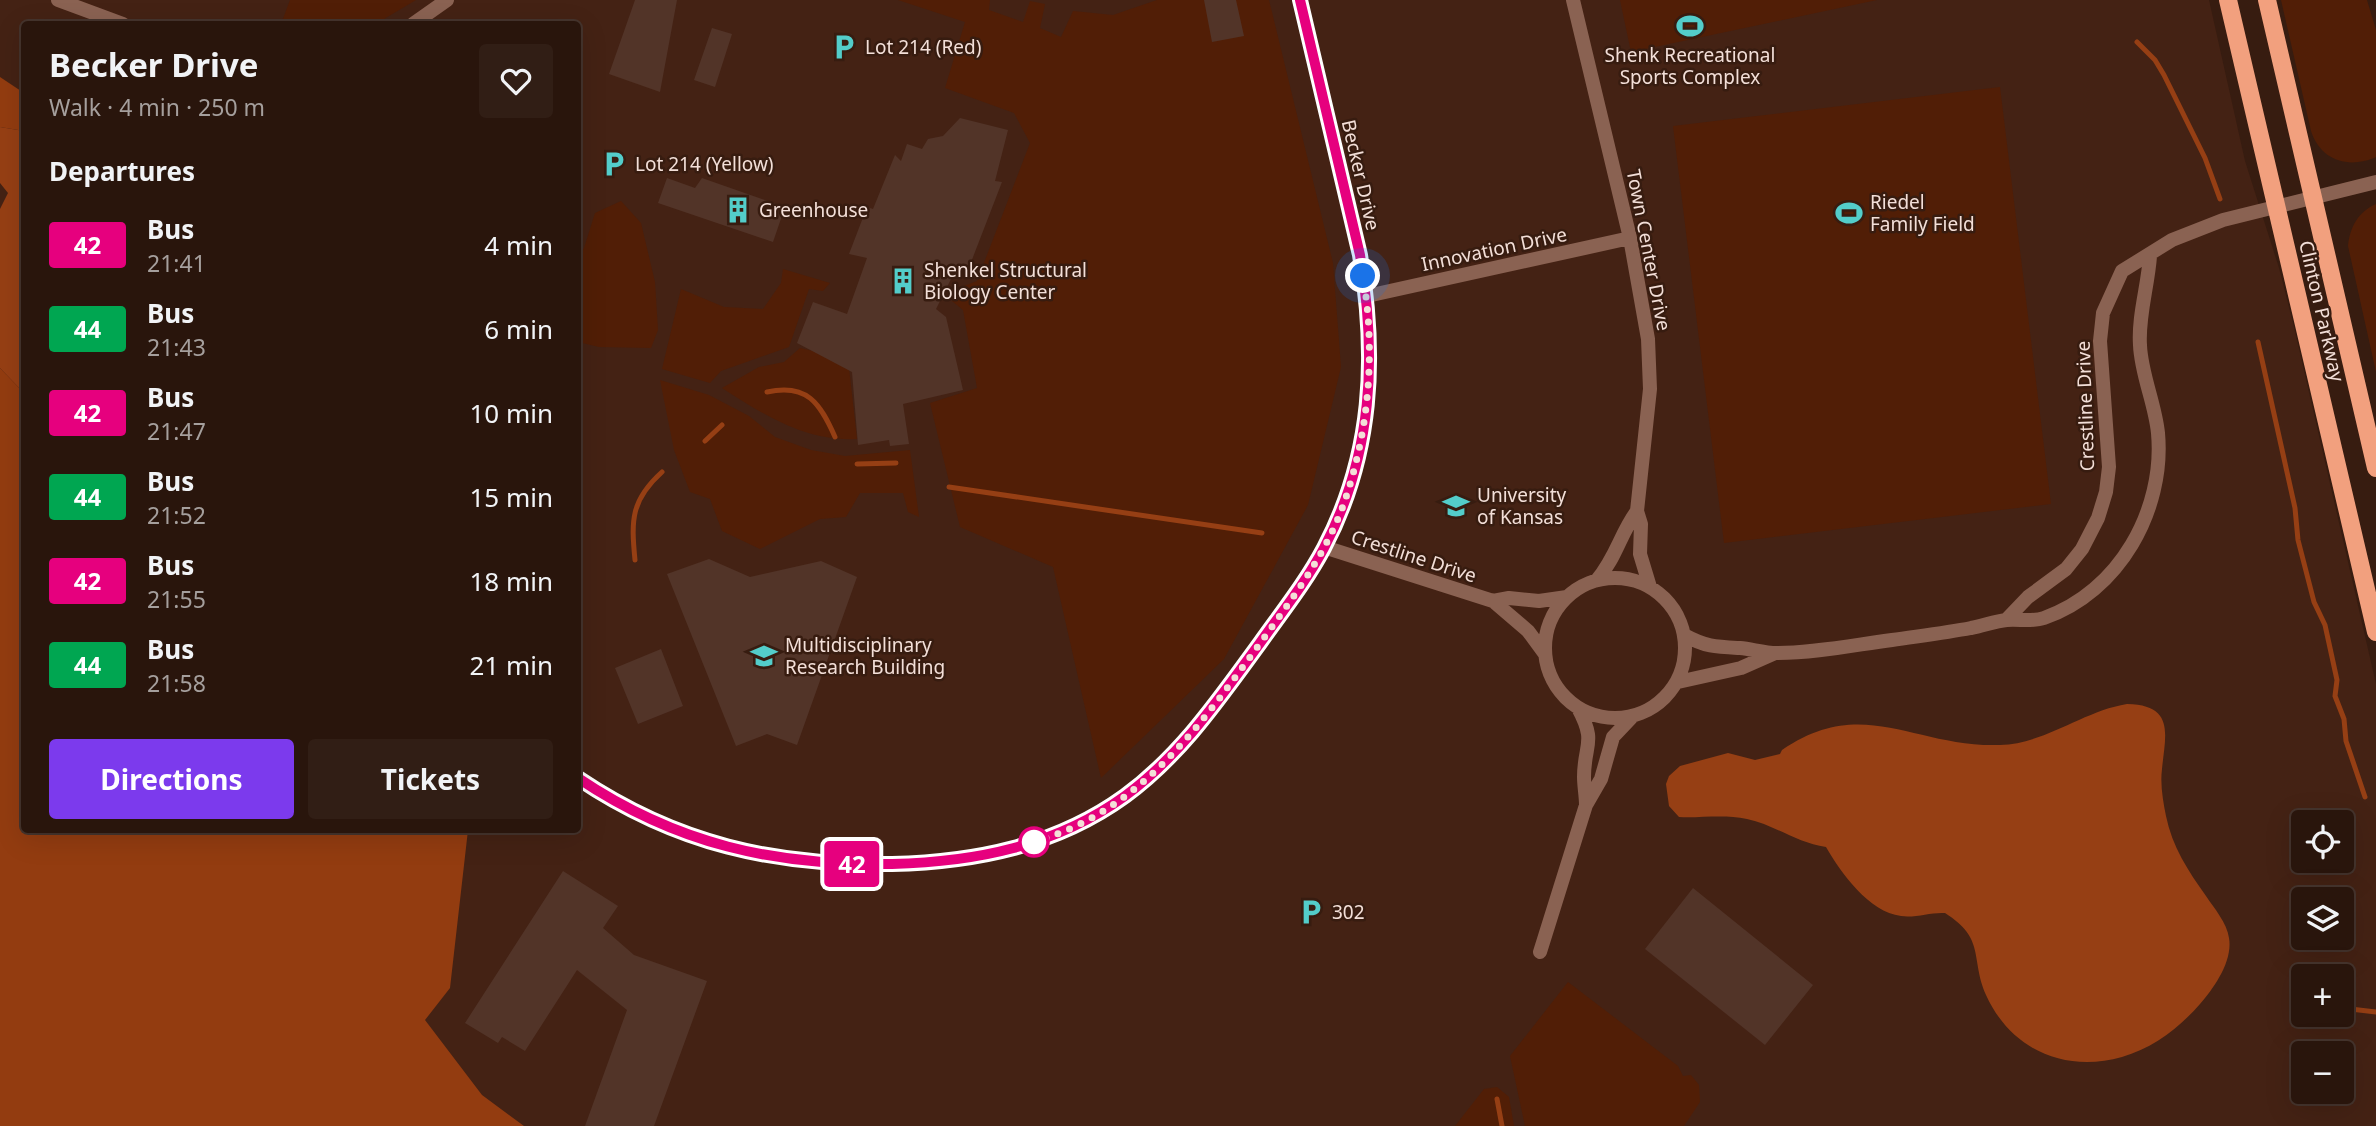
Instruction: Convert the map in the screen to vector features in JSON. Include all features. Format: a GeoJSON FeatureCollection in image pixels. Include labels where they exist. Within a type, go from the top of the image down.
{"type":"FeatureCollection","features":[{"type":"Feature","properties":{"kind":"main road","name":"Clinton Parkway"},"geometry":{"type":"LineString","coordinates":[[2228,0],[2376,632]]}},
{"type":"Feature","properties":{"kind":"main road","name":"Clinton Parkway"},"geometry":{"type":"LineString","coordinates":[[2267,0],[2376,468]]}},
{"type":"Feature","properties":{"kind":"street"},"geometry":{"type":"LineString","coordinates":[[58,0],[115,21]]}},
{"type":"Feature","properties":{"kind":"street"},"geometry":{"type":"LineString","coordinates":[[417,21],[447,0]]}},
{"type":"Feature","properties":{"kind":"street","name":"Becker Drive"},"geometry":{"type":"LineString","coordinates":[[581,781],[659,824],[718,845],[793,861],[828,864],[914,863],[981,856],[1022,847],[1079,824],[1122,798],[1164,764],[1187,740],[1294,597],[1324,547],[1342,508],[1361,439],[1370,366],[1367,296],[1360,255],[1300,0]]}},
{"type":"Feature","properties":{"kind":"street","name":"Town Center Drive"},"geometry":{"type":"LineString","coordinates":[[1573,0],[1630,238],[1647,339],[1650,389],[1637,511],[1641,524],[1640,554],[1650,587]]}},
{"type":"Feature","properties":{"kind":"street","name":"Crestline Drive"},"geometry":{"type":"LineString","coordinates":[[2006,620],[2028,597],[2066,569],[2082,549],[2098,518],[2106,492],[2109,467],[2100,341],[2103,313],[2122,271],[2172,240],[2199,228],[2376,182]]}},
{"type":"Feature","properties":{"kind":"street","name":"Innovation Drive"},"geometry":{"type":"LineString","coordinates":[[1367,296],[1630,238]]}},
{"type":"Feature","properties":{"kind":"street"},"geometry":{"type":"LineString","coordinates":[[1685,635],[1718,649],[1776,653],[1839,647],[1970,628],[2006,620],[2040,619],[2057,613],[2088,593],[2113,571],[2130,548],[2153,496],[2158,466],[2158,433],[2140,348],[2140,322],[2148,290],[2150,256]]}},
{"type":"Feature","properties":{"kind":"street","name":"Town Center Drive"},"geometry":{"type":"LineString","coordinates":[[1597,580],[1617,553],[1627,525],[1637,511]]}},
{"type":"Feature","properties":{"kind":"street","name":"Crestline Drive"},"geometry":{"type":"LineString","coordinates":[[1324,547],[1493,601],[1528,631],[1545,654]]}},
{"type":"Feature","properties":{"kind":"street"},"geometry":{"type":"LineString","coordinates":[[1540,952],[1586,805],[1601,779],[1613,737],[1633,717],[1659,704],[1678,682],[1684,666],[1685,635],[1672,607],[1650,587],[1633,580],[1597,580],[1581,586],[1567,597],[1550,623],[1545,654],[1555,685],[1577,708],[1589,731],[1584,776],[1586,805]]}},
{"type":"Feature","properties":{"kind":"street","name":"Crestline Drive"},"geometry":{"type":"LineString","coordinates":[[1493,601],[1509,598],[1539,601],[1567,597]]}},
{"type":"Feature","properties":{"kind":"street"},"geometry":{"type":"LineString","coordinates":[[1678,682],[1741,668],[1776,653]]}},
{"type":"Feature","properties":{"kind":"street"},"geometry":{"type":"LineString","coordinates":[[1577,708],[1604,718],[1633,717]]}},
{"type":"Feature","properties":{"kind":"shaded area","name":"University of Kansas"},"geometry":{"type":"Polygon","coordinates":[[[0,0],[2209,0],[2245,161],[2279,268],[2294,327],[2376,684],[2376,1126],[0,1126],[0,0]]]}},
{"type":"Feature","properties":{"kind":"shaded area"},"geometry":{"type":"Polygon","coordinates":[[[290,0],[416,0],[384,19],[282,21],[290,0]]]}},
{"type":"Feature","properties":{"kind":"shaded area"},"geometry":{"type":"Polygon","coordinates":[[[898,0],[990,0],[989,10],[1023,22],[1030,1],[1045,4],[1040,28],[1061,37],[1073,11],[1113,15],[1157,0],[1269,0],[1333,263],[1341,367],[1308,505],[1224,659],[1101,778],[1053,567],[960,527],[930,403],[977,388],[963,310],[952,301],[964,286],[977,281],[1030,143],[1014,113],[945,88],[965,22],[898,0]]]}},
{"type":"Feature","properties":{"kind":"shaded area","name":"Shenk Recreational Sports Complex"},"geometry":{"type":"Polygon","coordinates":[[[1620,0],[1877,0],[1631,52],[1620,0]]]}},
{"type":"Feature","properties":{"kind":"shaded area"},"geometry":{"type":"Polygon","coordinates":[[[2281,0],[2367,0],[2376,30],[2376,157],[2344,162],[2328,155],[2315,141],[2281,0]]]}},
{"type":"Feature","properties":{"kind":"shaded area"},"geometry":{"type":"Polygon","coordinates":[[[0,77],[21,91],[21,130],[0,127],[0,77]]]}},
{"type":"Feature","properties":{"kind":"shaded area"},"geometry":{"type":"Polygon","coordinates":[[[2000,87],[2051,504],[1724,543],[1673,126],[2000,87]]]}},
{"type":"Feature","properties":{"kind":"shaded area"},"geometry":{"type":"Polygon","coordinates":[[[0,127],[21,130],[21,390],[0,368],[0,209],[8,193],[0,183],[0,127]]]}},
{"type":"Feature","properties":{"kind":"shaded area"},"geometry":{"type":"Polygon","coordinates":[[[621,201],[641,223],[655,282],[658,330],[651,348],[599,347],[581,343],[581,252],[595,213],[621,201]]]}},
{"type":"Feature","properties":{"kind":"shaded area"},"geometry":{"type":"Polygon","coordinates":[[[2376,204],[2376,372],[2348,246],[2356,221],[2364,211],[2376,204]]]}},
{"type":"Feature","properties":{"kind":"shaded area"},"geometry":{"type":"Polygon","coordinates":[[[783,269],[830,283],[823,291],[809,289],[789,347],[721,371],[710,383],[662,369],[681,289],[724,307],[763,309],[781,283],[783,269]]]}},
{"type":"Feature","properties":{"kind":"shaded area"},"geometry":{"type":"Polygon","coordinates":[[[800,348],[848,359],[857,439],[820,436],[786,425],[722,388],[759,367],[784,362],[800,348]]]}},
{"type":"Feature","properties":{"kind":"shaded area"},"geometry":{"type":"Polygon","coordinates":[[[0,368],[21,390],[21,833],[468,833],[450,988],[425,1020],[482,1095],[524,1126],[0,1126],[0,368]]]}},
{"type":"Feature","properties":{"kind":"shaded area"},"geometry":{"type":"Polygon","coordinates":[[[660,380],[709,395],[749,416],[775,437],[811,450],[845,456],[910,450],[919,517],[908,512],[903,493],[860,493],[846,517],[820,519],[760,549],[722,531],[710,499],[690,492],[674,450],[660,380]]]}},
{"type":"Feature","properties":{"kind":"shaded area"},"geometry":{"type":"Polygon","coordinates":[[[2127,704],[2154,710],[2164,724],[2161,775],[2169,827],[2187,868],[2223,921],[2228,932],[2229,947],[2221,974],[2192,1013],[2155,1043],[2122,1057],[2080,1062],[2042,1053],[2025,1043],[1997,1014],[1986,995],[1972,941],[1958,922],[1945,913],[1901,916],[1878,907],[1857,890],[1826,847],[1805,842],[1747,819],[1721,816],[1679,817],[1669,806],[1666,784],[1669,776],[1680,766],[1728,753],[1755,760],[1780,754],[1782,750],[1811,734],[1838,726],[1890,728],[1970,744],[2000,745],[2033,739],[2095,713],[2127,704]]]}},
{"type":"Feature","properties":{"kind":"shaded area"},"geometry":{"type":"Polygon","coordinates":[[[1568,982],[1678,1066],[1683,1076],[1691,1075],[1699,1085],[1700,1102],[1684,1126],[1525,1126],[1510,1056],[1568,982]]]}},
{"type":"Feature","properties":{"kind":"shaded area"},"geometry":{"type":"Polygon","coordinates":[[[1497,1087],[1509,1097],[1514,1126],[1455,1126],[1484,1089],[1497,1087]]]}},
{"type":"Feature","properties":{"kind":"building"},"geometry":{"type":"Polygon","coordinates":[[[635,0],[677,0],[660,92],[609,74],[635,0]]]}},
{"type":"Feature","properties":{"kind":"building"},"geometry":{"type":"Polygon","coordinates":[[[1204,0],[1236,0],[1244,36],[1212,42],[1204,0]]]}},
{"type":"Feature","properties":{"kind":"building"},"geometry":{"type":"Polygon","coordinates":[[[712,28],[732,34],[715,87],[694,80],[712,28]]]}},
{"type":"Feature","properties":{"kind":"building","name":"Shenkel Structural Biology Center"},"geometry":{"type":"Polygon","coordinates":[[[960,118],[1008,130],[995,181],[1002,182],[968,270],[955,271],[936,309],[946,317],[963,390],[903,404],[909,444],[890,446],[889,440],[858,445],[852,372],[797,343],[813,302],[847,314],[867,258],[849,254],[867,207],[873,209],[895,155],[901,161],[907,144],[922,149],[928,139],[943,136],[960,118]]]}},
{"type":"Feature","properties":{"kind":"building","name":"Greenhouse"},"geometry":{"type":"Polygon","coordinates":[[[667,178],[695,188],[702,178],[785,207],[773,242],[658,203],[667,178]]]}},
{"type":"Feature","properties":{"kind":"building","name":"Multidisciplinary Research Building"},"geometry":{"type":"Polygon","coordinates":[[[709,559],[750,577],[821,561],[857,577],[797,745],[767,734],[736,746],[667,574],[709,559]]]}},
{"type":"Feature","properties":{"kind":"building"},"geometry":{"type":"Polygon","coordinates":[[[661,649],[683,706],[638,724],[615,668],[661,649]]]}},
{"type":"Feature","properties":{"kind":"building"},"geometry":{"type":"Polygon","coordinates":[[[563,871],[618,906],[603,928],[634,955],[707,981],[654,1126],[585,1126],[627,1010],[577,970],[525,1051],[502,1037],[498,1043],[465,1023],[563,871]]]}},
{"type":"Feature","properties":{"kind":"building"},"geometry":{"type":"Polygon","coordinates":[[[1693,888],[1813,985],[1765,1045],[1645,949],[1693,888]]]}},
{"type":"Feature","properties":{"kind":"waterway"},"geometry":{"type":"LineString","coordinates":[[2137,42],[2155,60],[2164,75],[2205,158],[2220,199]]}},
{"type":"Feature","properties":{"kind":"waterway"},"geometry":{"type":"LineString","coordinates":[[2258,342],[2295,508],[2298,540],[2314,602],[2325,625],[2337,680],[2335,696],[2344,719],[2346,741],[2365,797]]}},
{"type":"Feature","properties":{"kind":"waterway"},"geometry":{"type":"LineString","coordinates":[[767,392],[792,390],[810,398],[824,414],[835,437]]}},
{"type":"Feature","properties":{"kind":"waterway"},"geometry":{"type":"LineString","coordinates":[[705,441],[722,425]]}},
{"type":"Feature","properties":{"kind":"waterway"},"geometry":{"type":"LineString","coordinates":[[857,464],[896,463]]}},
{"type":"Feature","properties":{"kind":"waterway"},"geometry":{"type":"LineString","coordinates":[[635,560],[635,512],[644,492],[662,472]]}},
{"type":"Feature","properties":{"kind":"waterway"},"geometry":{"type":"LineString","coordinates":[[949,487],[1262,533]]}},
{"type":"Feature","properties":{"kind":"waterway"},"geometry":{"type":"LineString","coordinates":[[2354,1009],[2376,1012]]}},
{"type":"Feature","properties":{"kind":"waterway"},"geometry":{"type":"LineString","coordinates":[[1497,1099],[1502,1126]]}},
{"type":"Feature","properties":{"kind":"bus line","name":"42"},"geometry":{"type":"LineString","coordinates":[[581,780],[626,808],[659,824],[718,845],[756,854],[828,864],[950,861],[1022,847],[1079,824],[1143,782],[1187,740],[1294,597],[1324,547],[1342,508],[1353,473],[1367,405],[1370,320],[1367,296],[1360,255],[1300,0]]}},
{"type":"Feature","properties":{"kind":"place","name":"Shenk Recreational Sports Complex"},"geometry":{"type":"Point","coordinates":[1690,26]}},
{"type":"Feature","properties":{"kind":"place","name":"Lot 214 (Red)"},"geometry":{"type":"Point","coordinates":[844,47]}},
{"type":"Feature","properties":{"kind":"place","name":"Lot 214 (Yellow)"},"geometry":{"type":"Point","coordinates":[614,164]}},
{"type":"Feature","properties":{"kind":"place","name":"Greenhouse"},"geometry":{"type":"Point","coordinates":[738,210]}},
{"type":"Feature","properties":{"kind":"place","name":"Riedel Family Field"},"geometry":{"type":"Point","coordinates":[1849,213]}},
{"type":"Feature","properties":{"kind":"place","name":"Shenkel Structural Biology Center"},"geometry":{"type":"Point","coordinates":[903,281]}},
{"type":"Feature","properties":{"kind":"place","name":"University of Kansas"},"geometry":{"type":"Point","coordinates":[1456,506]}},
{"type":"Feature","properties":{"kind":"place","name":"Multidisciplinary Research Building"},"geometry":{"type":"Point","coordinates":[764,656]}},
{"type":"Feature","properties":{"kind":"place","name":"302"},"geometry":{"type":"Point","coordinates":[1311,912]}},
{"type":"Feature","properties":{"kind":"route"},"geometry":{"type":"LineString","coordinates":[[1034,842],[1079,824],[1111,805],[1164,764],[1217,702],[1309,574],[1342,508],[1361,439],[1370,366],[1370,320],[1363,276]]}}]}
